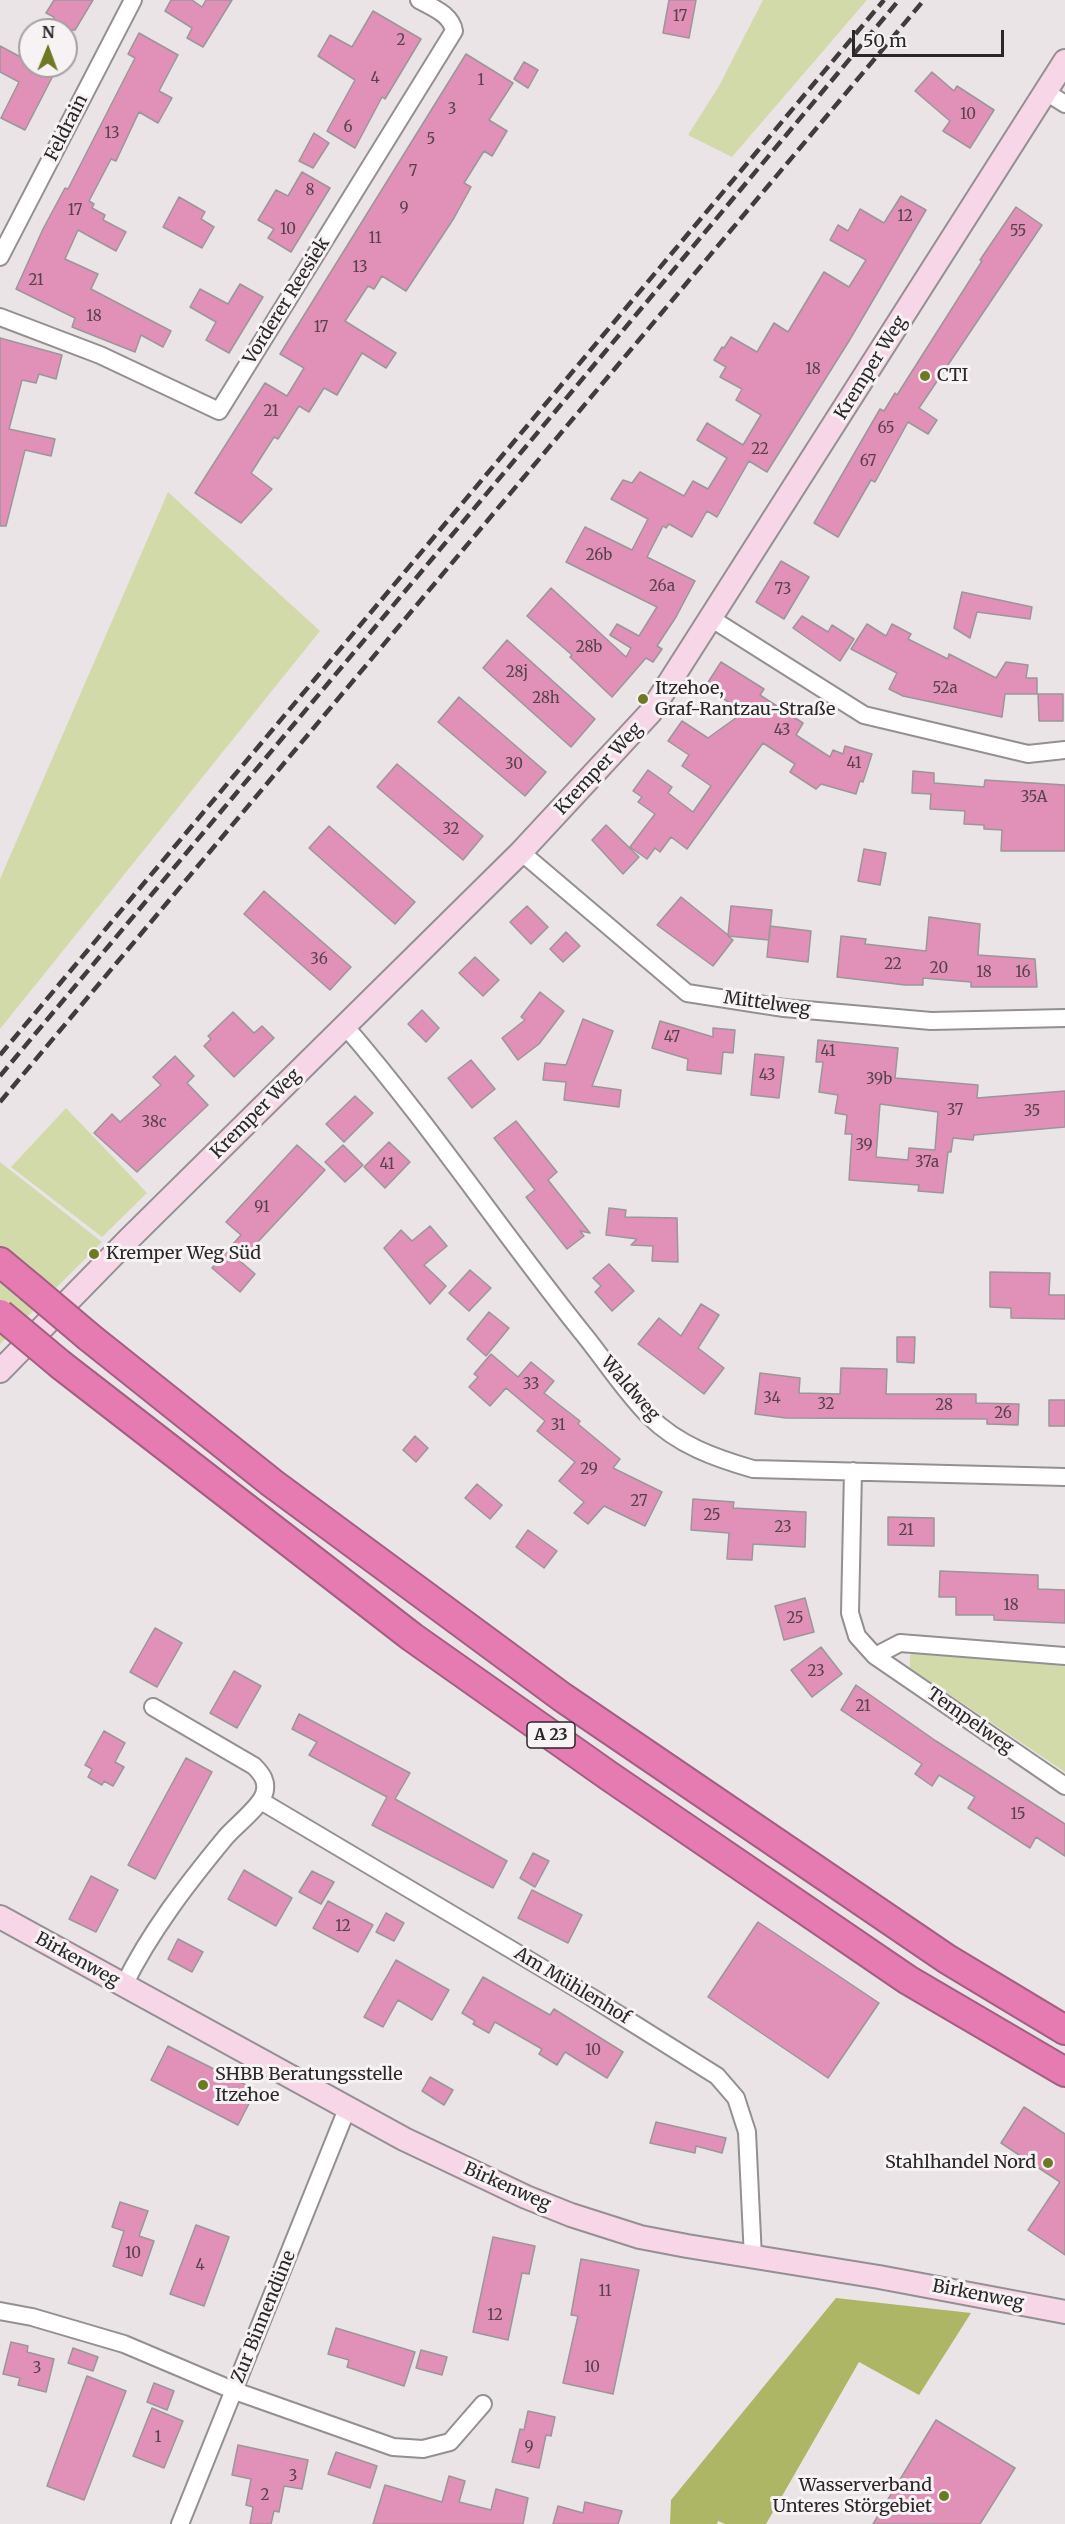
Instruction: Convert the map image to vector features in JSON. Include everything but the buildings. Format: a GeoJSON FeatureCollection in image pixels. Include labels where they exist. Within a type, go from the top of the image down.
{"type":"FeatureCollection","features":[{"type":"Feature","properties":{"kind":"highway","name":"A 23"},"geometry":{"type":"LineString","coordinates":[[0,1262],[89,1337],[272,1483],[562,1697],[947,1959],[1065,2030]]}},
{"type":"Feature","properties":{"kind":"highway","name":"A 23"},"geometry":{"type":"LineString","coordinates":[[0,1314],[61,1365],[412,1637],[572,1750],[908,1980],[1065,2073]]}},
{"type":"Feature","properties":{"kind":"street","name":"Feldrain"},"geometry":{"type":"LineString","coordinates":[[0,257],[133,0]]}},
{"type":"Feature","properties":{"kind":"street","name":"Vorderer Reesiek"},"geometry":{"type":"LineString","coordinates":[[0,317],[100,355],[219,411],[454,31],[452,23],[446,16],[419,0]]}},
{"type":"Feature","properties":{"kind":"street","name":"Kremper Weg"},"geometry":{"type":"LineString","coordinates":[[0,1371],[129,1239],[521,852],[650,713],[712,619],[1065,61]]}},
{"type":"Feature","properties":{"kind":"street"},"geometry":{"type":"LineString","coordinates":[[1046,92],[1065,104]]}},
{"type":"Feature","properties":{"kind":"street"},"geometry":{"type":"LineString","coordinates":[[712,619],[864,715],[1028,754],[1065,750]]}},
{"type":"Feature","properties":{"kind":"street","name":"Mittelweg"},"geometry":{"type":"LineString","coordinates":[[521,852],[687,993],[784,1008],[930,1021],[1065,1018]]}},
{"type":"Feature","properties":{"kind":"street","name":"Waldweg"},"geometry":{"type":"LineString","coordinates":[[345,1026],[390,1078],[516,1250],[650,1416],[679,1439],[713,1458],[753,1469],[1065,1477]]}},
{"type":"Feature","properties":{"kind":"street","name":"Tempelweg"},"geometry":{"type":"LineString","coordinates":[[853,1471],[850,1613],[857,1636],[875,1656],[1065,1786]]}},
{"type":"Feature","properties":{"kind":"street"},"geometry":{"type":"LineString","coordinates":[[875,1656],[900,1643],[1065,1656]]}},
{"type":"Feature","properties":{"kind":"street"},"geometry":{"type":"LineString","coordinates":[[124,1985],[139,1954],[172,1906],[225,1838],[261,1801],[264,1781],[254,1766],[153,1707]]}},
{"type":"Feature","properties":{"kind":"street","name":"Am Mühlenhof"},"geometry":{"type":"LineString","coordinates":[[261,1801],[591,1997],[717,2076],[735,2098],[747,2132],[753,2258]]}},
{"type":"Feature","properties":{"kind":"street","name":"Birkenweg"},"geometry":{"type":"LineString","coordinates":[[0,1917],[347,2109],[526,2197],[571,2215],[640,2237],[753,2258],[879,2277],[1065,2312]]}},
{"type":"Feature","properties":{"kind":"street","name":"Zur Binnendüne"},"geometry":{"type":"LineString","coordinates":[[180,2524],[347,2109]]}},
{"type":"Feature","properties":{"kind":"street"},"geometry":{"type":"LineString","coordinates":[[0,2311],[32,2317],[124,2344],[235,2391],[393,2447],[423,2449],[450,2442],[483,2404]]}},
{"type":"Feature","properties":{"kind":"green space"},"geometry":{"type":"Polygon","coordinates":[[[763,0],[867,0],[732,157],[688,135],[719,86],[763,0]]]}},
{"type":"Feature","properties":{"kind":"green space"},"geometry":{"type":"Polygon","coordinates":[[[168,492],[320,631],[0,1029],[0,879],[168,492]]]}},
{"type":"Feature","properties":{"kind":"green space"},"geometry":{"type":"Polygon","coordinates":[[[66,1108],[147,1193],[102,1237],[11,1167],[66,1108]]]}},
{"type":"Feature","properties":{"kind":"green space"},"geometry":{"type":"Polygon","coordinates":[[[0,1162],[102,1242],[0,1344],[0,1162]]]}},
{"type":"Feature","properties":{"kind":"green space"},"geometry":{"type":"Polygon","coordinates":[[[918,1651],[1065,1663],[1065,1772],[910,1668],[910,1655],[918,1651]]]}},
{"type":"Feature","properties":{"kind":"green space"},"geometry":{"type":"Polygon","coordinates":[[[836,2298],[971,2313],[919,2395],[859,2362],[766,2524],[725,2524],[718,2521],[717,2524],[670,2524],[671,2500],[836,2298]]]}},
{"type":"Feature","properties":{"kind":"railway"},"geometry":{"type":"LineString","coordinates":[[0,1055],[884,0]]}},
{"type":"Feature","properties":{"kind":"railway"},"geometry":{"type":"LineString","coordinates":[[0,1076],[899,0]]}},
{"type":"Feature","properties":{"kind":"railway"},"geometry":{"type":"LineString","coordinates":[[0,1102],[924,0]]}},
{"type":"Feature","properties":{"kind":"place","name":"CTI"},"geometry":{"type":"Point","coordinates":[925,376]}},
{"type":"Feature","properties":{"kind":"place","name":"Itzehoe, Graf-Rantzau-Straße"},"geometry":{"type":"Point","coordinates":[643,699]}},
{"type":"Feature","properties":{"kind":"place","name":"Kremper Weg Süd"},"geometry":{"type":"Point","coordinates":[94,1254]}},
{"type":"Feature","properties":{"kind":"place","name":"SHBB Beratungsstelle Itzehoe"},"geometry":{"type":"Point","coordinates":[203,2085]}},
{"type":"Feature","properties":{"kind":"place","name":"Stahlhandel Nord"},"geometry":{"type":"Point","coordinates":[1048,2163]}},
{"type":"Feature","properties":{"kind":"place","name":"Wasserverband Unteres Störgebiet"},"geometry":{"type":"Point","coordinates":[944,2496]}}]}
